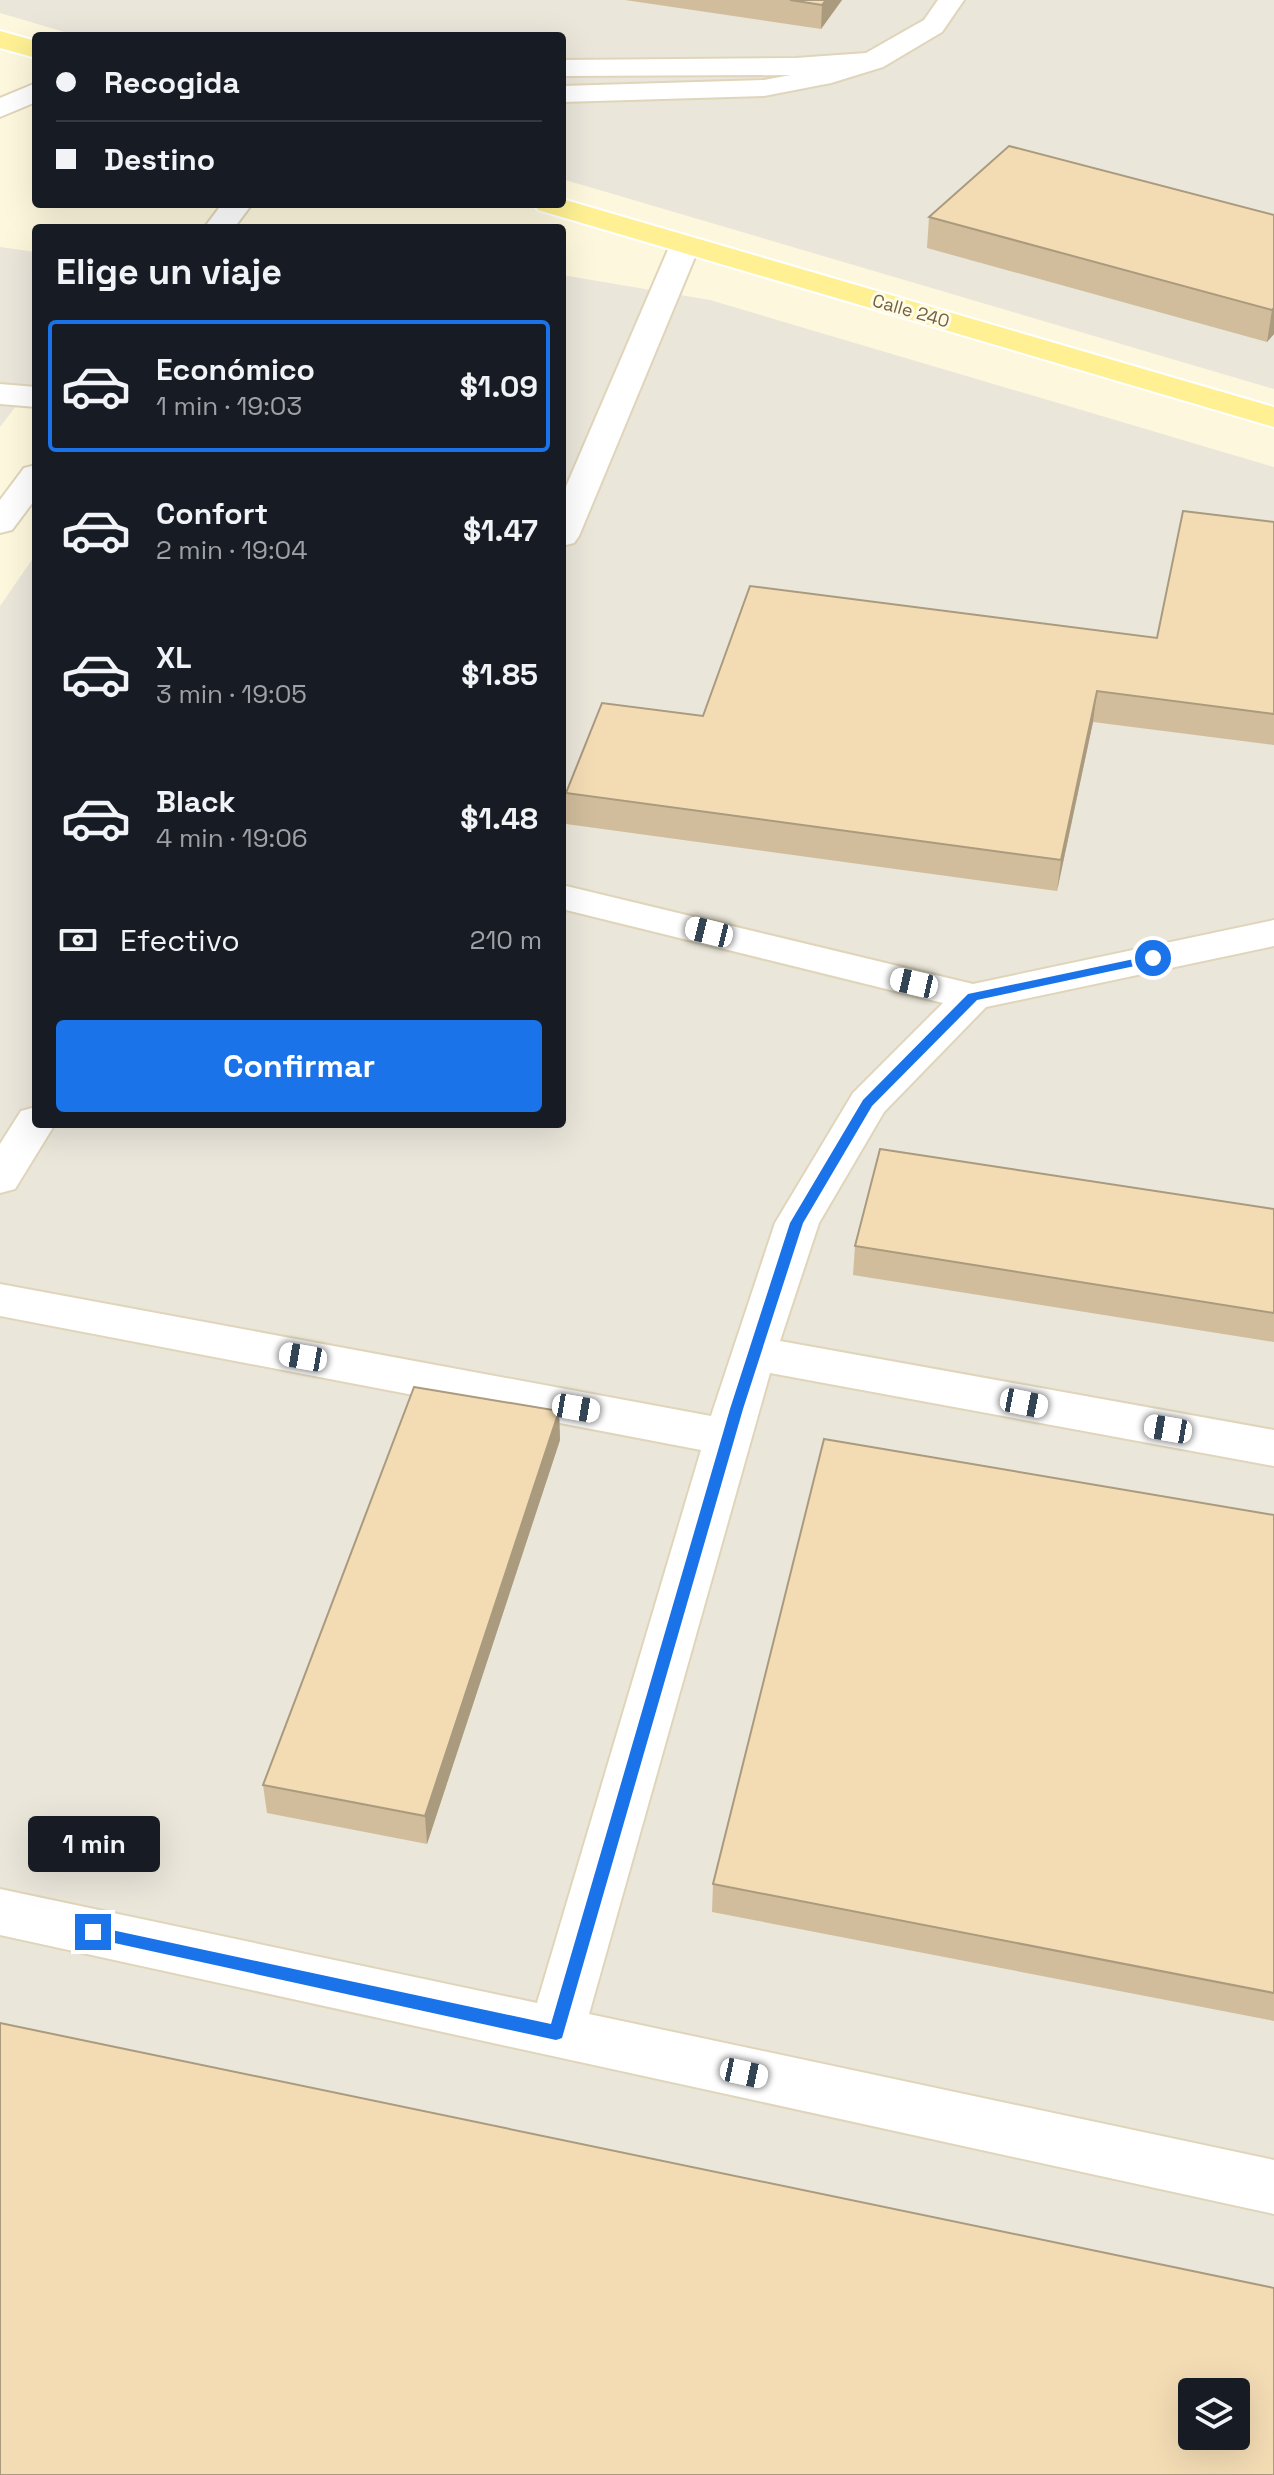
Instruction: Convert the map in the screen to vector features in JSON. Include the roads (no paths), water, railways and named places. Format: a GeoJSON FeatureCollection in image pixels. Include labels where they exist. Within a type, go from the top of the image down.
{"type":"FeatureCollection","features":[{"type":"Feature","properties":{"kind":"main road"},"geometry":{"type":"LineString","coordinates":[[0,39],[32,49]]}},
{"type":"Feature","properties":{"kind":"main road","name":"Calle 240"},"geometry":{"type":"LineString","coordinates":[[561,208],[1274,417]]}},
{"type":"Feature","properties":{"kind":"street"},"geometry":{"type":"LineString","coordinates":[[566,94],[764,88],[821,77],[873,61],[933,26],[951,0]]}},
{"type":"Feature","properties":{"kind":"street"},"geometry":{"type":"LineString","coordinates":[[566,68],[817,67],[873,61]]}},
{"type":"Feature","properties":{"kind":"street"},"geometry":{"type":"LineString","coordinates":[[0,109],[32,93]]}},
{"type":"Feature","properties":{"kind":"street"},"geometry":{"type":"LineString","coordinates":[[566,527],[685,245]]}},
{"type":"Feature","properties":{"kind":"street"},"geometry":{"type":"LineString","coordinates":[[0,394],[32,397]]}},
{"type":"Feature","properties":{"kind":"street"},"geometry":{"type":"LineString","coordinates":[[0,523],[32,480]]}},
{"type":"Feature","properties":{"kind":"street"},"geometry":{"type":"LineString","coordinates":[[566,898],[973,997],[1274,933]]}},
{"type":"Feature","properties":{"kind":"street"},"geometry":{"type":"LineString","coordinates":[[556,2032],[753,1353],[797,1223],[868,1103],[973,997]]}},
{"type":"Feature","properties":{"kind":"street"},"geometry":{"type":"LineString","coordinates":[[0,1178],[32,1127]]}},
{"type":"Feature","properties":{"kind":"street"},"geometry":{"type":"LineString","coordinates":[[0,1300],[728,1437]]}},
{"type":"Feature","properties":{"kind":"street"},"geometry":{"type":"LineString","coordinates":[[753,1353],[1274,1448]]}},
{"type":"Feature","properties":{"kind":"street"},"geometry":{"type":"LineString","coordinates":[[0,1912],[1274,2187]]}}]}
